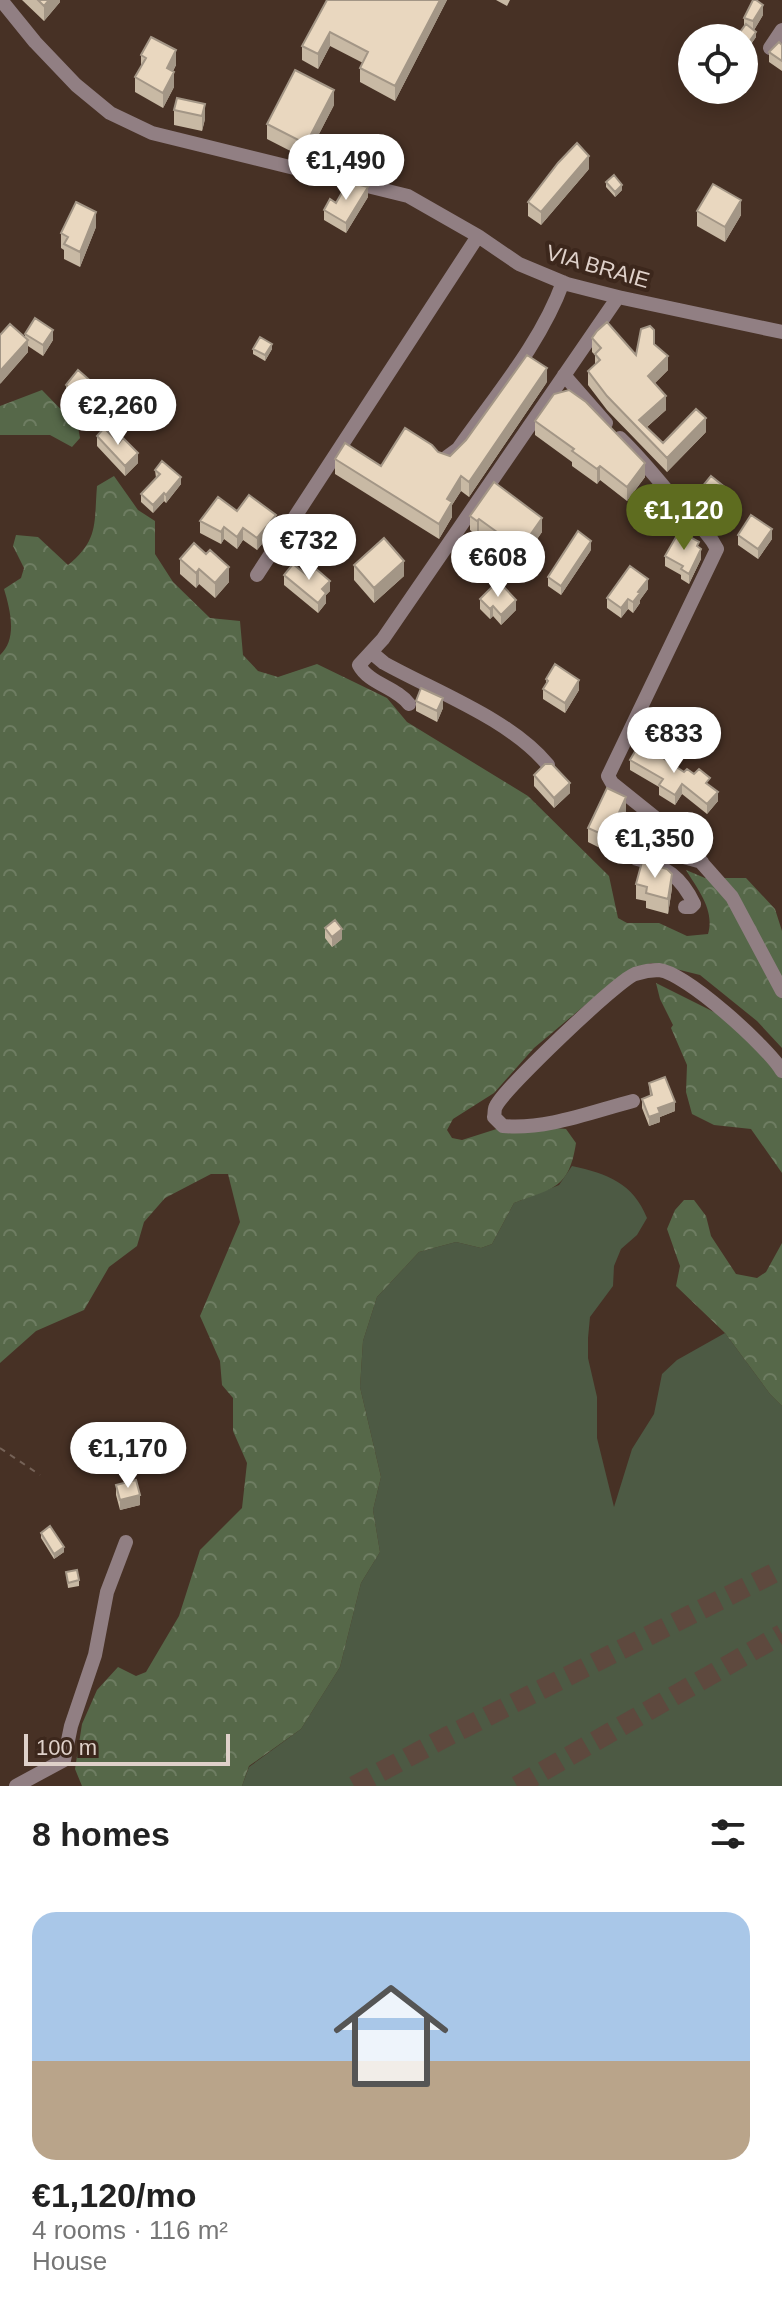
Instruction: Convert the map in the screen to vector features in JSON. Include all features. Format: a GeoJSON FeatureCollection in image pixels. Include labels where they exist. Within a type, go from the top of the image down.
{"type":"FeatureCollection","features":[{"type":"Feature","properties":{"kind":"street","name":"VIA BRAIE"},"geometry":{"type":"LineString","coordinates":[[1,0],[55,64],[110,113],[152,133],[408,196],[478,236],[519,264],[563,282],[782,332]]}},
{"type":"Feature","properties":{"kind":"street"},"geometry":{"type":"LineString","coordinates":[[770,48],[782,30]]}},
{"type":"Feature","properties":{"kind":"street"},"geometry":{"type":"LineString","coordinates":[[257,575],[478,236]]}},
{"type":"Feature","properties":{"kind":"street"},"geometry":{"type":"LineString","coordinates":[[442,458],[458,449],[518,364],[556,301],[563,282]]}},
{"type":"Feature","properties":{"kind":"street"},"geometry":{"type":"LineString","coordinates":[[409,704],[403,696],[361,670],[359,665],[372,653],[618,297]]}},
{"type":"Feature","properties":{"kind":"street"},"geometry":{"type":"LineString","coordinates":[[564,375],[654,472],[679,505],[711,537],[717,549],[608,776],[612,783],[678,836],[702,862],[739,908],[782,991]]}},
{"type":"Feature","properties":{"kind":"street"},"geometry":{"type":"LineString","coordinates":[[372,653],[384,663],[475,711],[528,744],[548,765]]}},
{"type":"Feature","properties":{"kind":"street"},"geometry":{"type":"LineString","coordinates":[[685,907],[694,904],[680,880],[658,865],[637,859],[637,849],[643,846],[702,862]]}},
{"type":"Feature","properties":{"kind":"street"},"geometry":{"type":"LineString","coordinates":[[633,1101],[572,1118],[516,1127],[503,1126],[494,1117],[495,1107],[510,1087],[608,994],[634,975],[660,970],[680,980],[726,1013],[760,1044],[782,1071]]}},
{"type":"Feature","properties":{"kind":"street"},"geometry":{"type":"LineString","coordinates":[[16,1786],[64,1760],[78,1702],[95,1655],[107,1592],[126,1542]]}},
{"type":"Feature","properties":{"kind":"path"},"geometry":{"type":"LineString","coordinates":[[0,1448],[40,1475]]}},
{"type":"Feature","properties":{"kind":"green space"},"geometry":{"type":"Polygon","coordinates":[[[42,390],[78,427],[80,438],[72,447],[50,435],[0,435],[0,406],[42,390]]]}},
{"type":"Feature","properties":{"kind":"green space"},"geometry":{"type":"Polygon","coordinates":[[[114,476],[138,510],[155,521],[155,554],[173,582],[210,618],[240,621],[243,655],[258,671],[278,677],[317,664],[387,698],[407,722],[528,796],[609,876],[618,918],[627,923],[659,923],[687,936],[708,934],[707,908],[686,870],[705,878],[746,878],[775,909],[782,931],[782,1048],[757,1021],[700,975],[652,963],[636,967],[609,985],[534,1048],[494,1093],[453,1119],[447,1130],[452,1138],[462,1140],[512,1124],[566,1129],[576,1143],[573,1158],[569,1170],[557,1185],[514,1203],[492,1244],[481,1248],[456,1242],[419,1252],[377,1297],[363,1341],[360,1387],[381,1477],[373,1510],[380,1552],[361,1583],[340,1667],[301,1729],[249,1766],[242,1786],[82,1786],[75,1769],[82,1724],[97,1690],[118,1667],[136,1676],[146,1672],[179,1616],[200,1550],[242,1508],[247,1463],[233,1431],[233,1398],[222,1385],[220,1361],[200,1316],[240,1222],[228,1174],[211,1174],[165,1198],[144,1222],[137,1246],[109,1267],[84,1310],[36,1331],[0,1363],[0,655],[11,632],[4,589],[21,578],[24,568],[13,546],[16,535],[38,537],[68,565],[78,556],[93,530],[97,486],[114,476]]]}},
{"type":"Feature","properties":{"kind":"green space"},"geometry":{"type":"Polygon","coordinates":[[[656,983],[720,1015],[782,1072],[782,1173],[751,1129],[714,1125],[692,1114],[686,1092],[687,1065],[656,983]]]}},
{"type":"Feature","properties":{"kind":"green space"},"geometry":{"type":"Polygon","coordinates":[[[572,1166],[608,1177],[627,1188],[647,1218],[637,1235],[621,1249],[614,1266],[613,1286],[590,1317],[588,1358],[597,1397],[597,1438],[614,1507],[632,1449],[654,1414],[662,1374],[677,1360],[725,1333],[782,1406],[782,1786],[242,1786],[249,1767],[301,1729],[340,1667],[361,1583],[380,1552],[373,1510],[381,1477],[360,1387],[363,1341],[377,1297],[419,1252],[456,1242],[481,1248],[492,1244],[514,1203],[559,1185],[572,1166]]]}},
{"type":"Feature","properties":{"kind":"green space"},"geometry":{"type":"Polygon","coordinates":[[[684,1200],[694,1200],[706,1216],[711,1236],[736,1274],[757,1278],[766,1272],[782,1243],[782,1406],[725,1333],[676,1286],[680,1266],[667,1229],[675,1210],[684,1200]]]}},
{"type":"Feature","properties":{"kind":"building"},"geometry":{"type":"Polygon","coordinates":[[[327,0],[440,0],[395,86],[360,68],[368,52],[330,32],[318,54],[302,46],[327,0]]]}},
{"type":"Feature","properties":{"kind":"building"},"geometry":{"type":"Polygon","coordinates":[[[753,0],[763,5],[753,21],[744,18],[753,0]]]}},
{"type":"Feature","properties":{"kind":"building"},"geometry":{"type":"Polygon","coordinates":[[[151,37],[176,50],[167,68],[174,72],[163,93],[135,77],[146,58],[141,55],[151,37]]]}},
{"type":"Feature","properties":{"kind":"building"},"geometry":{"type":"Polygon","coordinates":[[[779,42],[782,45],[782,61],[769,52],[779,42]]]}},
{"type":"Feature","properties":{"kind":"building"},"geometry":{"type":"Polygon","coordinates":[[[295,70],[334,90],[306,144],[267,124],[295,70]]]}},
{"type":"Feature","properties":{"kind":"building"},"geometry":{"type":"Polygon","coordinates":[[[177,98],[205,104],[202,116],[174,110],[177,98]]]}},
{"type":"Feature","properties":{"kind":"building"},"geometry":{"type":"Polygon","coordinates":[[[577,143],[589,156],[541,212],[528,202],[577,143]]]}},
{"type":"Feature","properties":{"kind":"building"},"geometry":{"type":"Polygon","coordinates":[[[614,175],[622,185],[615,192],[606,182],[614,175]]]}},
{"type":"Feature","properties":{"kind":"building"},"geometry":{"type":"Polygon","coordinates":[[[348,182],[368,187],[346,223],[324,210],[330,199],[336,203],[348,182]]]}},
{"type":"Feature","properties":{"kind":"building"},"geometry":{"type":"Polygon","coordinates":[[[713,184],[741,200],[725,227],[697,211],[713,184]]]}},
{"type":"Feature","properties":{"kind":"building"},"geometry":{"type":"Polygon","coordinates":[[[76,202],[96,212],[80,252],[64,244],[68,237],[61,233],[76,202]]]}},
{"type":"Feature","properties":{"kind":"building"},"geometry":{"type":"Polygon","coordinates":[[[35,318],[53,330],[43,345],[25,334],[35,318]]]}},
{"type":"Feature","properties":{"kind":"building"},"geometry":{"type":"Polygon","coordinates":[[[607,322],[636,355],[641,329],[650,326],[654,330],[654,344],[668,356],[648,376],[666,396],[639,420],[663,443],[696,409],[706,418],[667,458],[607,396],[588,371],[600,360],[595,354],[601,348],[592,338],[607,322]]]}},
{"type":"Feature","properties":{"kind":"building"},"geometry":{"type":"Polygon","coordinates":[[[10,324],[28,340],[0,371],[0,335],[10,324]]]}},
{"type":"Feature","properties":{"kind":"building"},"geometry":{"type":"Polygon","coordinates":[[[260,337],[272,344],[265,355],[253,349],[260,337]]]}},
{"type":"Feature","properties":{"kind":"building"},"geometry":{"type":"Polygon","coordinates":[[[527,355],[547,368],[469,482],[461,476],[447,499],[452,502],[439,524],[335,459],[345,443],[381,466],[405,428],[438,452],[450,456],[466,440],[527,355]]]}},
{"type":"Feature","properties":{"kind":"building"},"geometry":{"type":"Polygon","coordinates":[[[78,370],[93,383],[80,398],[66,385],[78,370]]]}},
{"type":"Feature","properties":{"kind":"building"},"geometry":{"type":"Polygon","coordinates":[[[569,390],[586,402],[645,463],[627,487],[600,466],[597,469],[535,421],[554,394],[569,390]]]}},
{"type":"Feature","properties":{"kind":"building"},"geometry":{"type":"Polygon","coordinates":[[[104,428],[119,443],[123,438],[138,453],[125,466],[97,436],[104,428]]]}},
{"type":"Feature","properties":{"kind":"building"},"geometry":{"type":"Polygon","coordinates":[[[162,461],[181,477],[153,505],[141,494],[160,474],[155,470],[162,461]]]}},
{"type":"Feature","properties":{"kind":"building"},"geometry":{"type":"Polygon","coordinates":[[[711,476],[736,496],[721,525],[712,514],[714,511],[705,505],[708,501],[697,493],[711,476]]]}},
{"type":"Feature","properties":{"kind":"building"},"geometry":{"type":"Polygon","coordinates":[[[494,482],[542,518],[528,538],[523,534],[515,545],[470,516],[494,482]]]}},
{"type":"Feature","properties":{"kind":"building"},"geometry":{"type":"Polygon","coordinates":[[[249,495],[276,515],[257,538],[243,528],[237,537],[224,527],[221,532],[200,521],[218,497],[237,511],[249,495]]]}},
{"type":"Feature","properties":{"kind":"building"},"geometry":{"type":"Polygon","coordinates":[[[751,515],[772,529],[758,549],[738,535],[751,515]]]}},
{"type":"Feature","properties":{"kind":"building"},"geometry":{"type":"Polygon","coordinates":[[[578,531],[591,541],[561,586],[548,577],[578,531]]]}},
{"type":"Feature","properties":{"kind":"building"},"geometry":{"type":"Polygon","coordinates":[[[683,533],[699,542],[697,546],[701,549],[689,574],[681,569],[683,566],[665,556],[676,537],[680,539],[683,533]]]}},
{"type":"Feature","properties":{"kind":"building"},"geometry":{"type":"Polygon","coordinates":[[[384,538],[404,561],[374,588],[354,565],[384,538]]]}},
{"type":"Feature","properties":{"kind":"building"},"geometry":{"type":"Polygon","coordinates":[[[194,543],[206,554],[210,550],[229,567],[215,583],[199,569],[196,573],[180,559],[194,543]]]}},
{"type":"Feature","properties":{"kind":"building"},"geometry":{"type":"Polygon","coordinates":[[[293,564],[309,577],[316,569],[330,581],[322,589],[326,593],[318,603],[284,575],[293,564]]]}},
{"type":"Feature","properties":{"kind":"building"},"geometry":{"type":"Polygon","coordinates":[[[630,566],[648,579],[633,602],[628,599],[621,608],[607,598],[630,566]]]}},
{"type":"Feature","properties":{"kind":"building"},"geometry":{"type":"Polygon","coordinates":[[[495,584],[499,588],[502,585],[516,600],[501,615],[480,599],[495,584]]]}},
{"type":"Feature","properties":{"kind":"building"},"geometry":{"type":"Polygon","coordinates":[[[555,664],[579,680],[565,703],[543,689],[555,664]]]}},
{"type":"Feature","properties":{"kind":"building"},"geometry":{"type":"Polygon","coordinates":[[[421,688],[443,698],[437,711],[416,701],[421,688]]]}},
{"type":"Feature","properties":{"kind":"building"},"geometry":{"type":"Polygon","coordinates":[[[640,743],[684,772],[687,769],[694,774],[699,769],[710,778],[706,783],[718,792],[707,804],[682,784],[675,795],[659,785],[663,779],[630,760],[640,743]]]}},
{"type":"Feature","properties":{"kind":"building"},"geometry":{"type":"Polygon","coordinates":[[[545,764],[552,764],[570,783],[554,798],[534,775],[545,764]]]}},
{"type":"Feature","properties":{"kind":"building"},"geometry":{"type":"Polygon","coordinates":[[[607,788],[626,797],[608,837],[588,828],[607,788]]]}},
{"type":"Feature","properties":{"kind":"building"},"geometry":{"type":"Polygon","coordinates":[[[642,862],[667,869],[672,874],[668,899],[646,893],[647,887],[636,884],[642,862]]]}},
{"type":"Feature","properties":{"kind":"building"},"geometry":{"type":"Polygon","coordinates":[[[335,920],[342,929],[332,937],[325,928],[335,920]]]}},
{"type":"Feature","properties":{"kind":"building"},"geometry":{"type":"Polygon","coordinates":[[[665,1077],[675,1102],[658,1108],[660,1113],[649,1117],[642,1099],[652,1095],[649,1083],[665,1077]]]}},
{"type":"Feature","properties":{"kind":"building"},"geometry":{"type":"Polygon","coordinates":[[[136,1480],[140,1495],[120,1500],[116,1485],[136,1480]]]}},
{"type":"Feature","properties":{"kind":"building"},"geometry":{"type":"Polygon","coordinates":[[[50,1526],[64,1547],[54,1554],[41,1533],[50,1526]]]}},
{"type":"Feature","properties":{"kind":"building"},"geometry":{"type":"Polygon","coordinates":[[[77,1570],[79,1580],[68,1583],[66,1572],[77,1570]]]}},
{"type":"Feature","properties":{"kind":"tunnel"},"geometry":{"type":"LineString","coordinates":[[354,1786],[782,1569]]}},
{"type":"Feature","properties":{"kind":"tunnel"},"geometry":{"type":"LineString","coordinates":[[517,1786],[782,1634]]}}]}
